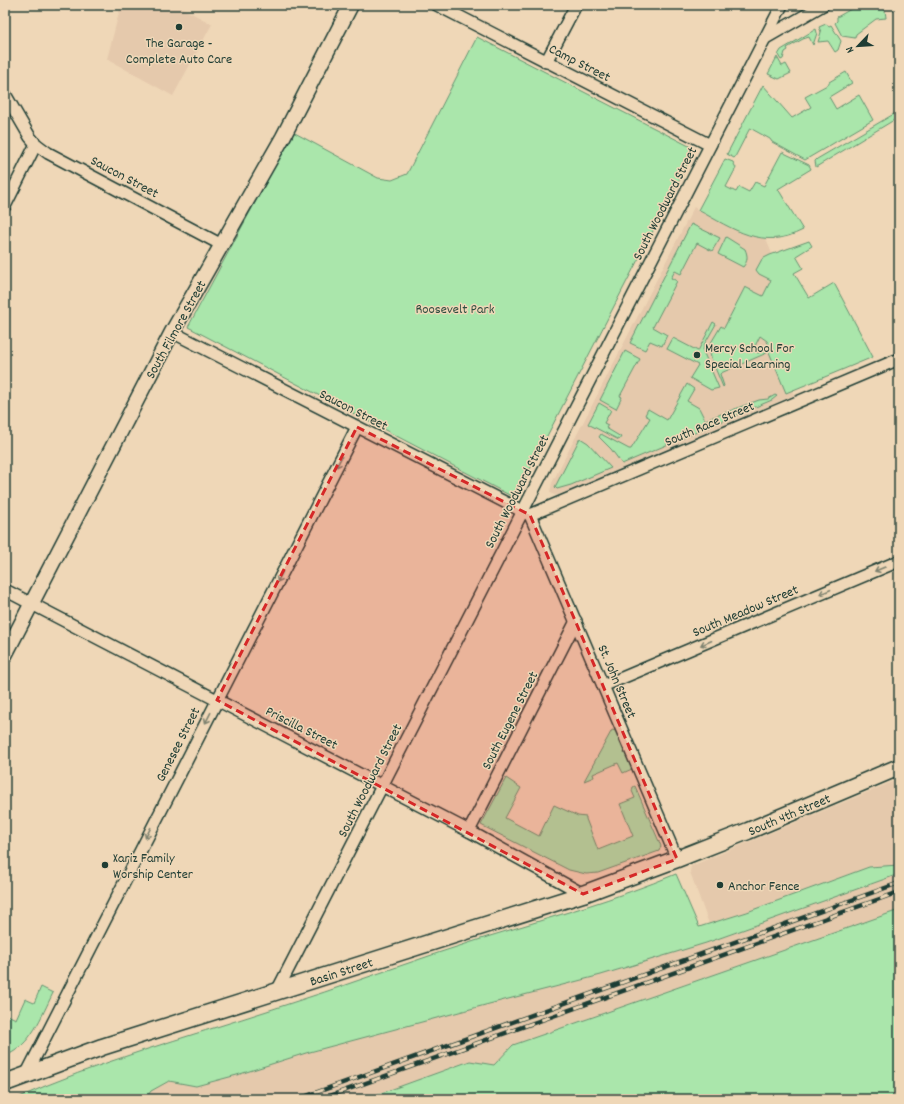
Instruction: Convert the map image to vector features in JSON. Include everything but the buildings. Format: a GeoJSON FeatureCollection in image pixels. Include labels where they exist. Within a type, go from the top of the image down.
{"type":"FeatureCollection","features":[{"type":"Feature","properties":{"kind":"main road","name":"South 4th Street"},"geometry":{"type":"LineString","coordinates":[[677,859],[748,831],[899,767]]}},
{"type":"Feature","properties":{"kind":"main road","name":"Basin Street"},"geometry":{"type":"LineString","coordinates":[[5,1083],[102,1047],[583,894],[677,859]]}},
{"type":"Feature","properties":{"kind":"street","name":"South Filmore Street"},"geometry":{"type":"LineString","coordinates":[[5,655],[172,332],[283,136],[351,5]]}},
{"type":"Feature","properties":{"kind":"street","name":"Camp Street"},"geometry":{"type":"LineString","coordinates":[[437,5],[710,145]]}},
{"type":"Feature","properties":{"kind":"street"},"geometry":{"type":"LineString","coordinates":[[546,62],[576,5]]}},
{"type":"Feature","properties":{"kind":"street","name":"South Woodward Street"},"geometry":{"type":"LineString","coordinates":[[277,991],[382,786],[526,513],[710,145],[782,5]]}},
{"type":"Feature","properties":{"kind":"street"},"geometry":{"type":"LineString","coordinates":[[764,39],[823,5]]}},
{"type":"Feature","properties":{"kind":"street"},"geometry":{"type":"LineString","coordinates":[[5,94],[30,137],[36,144],[5,204]]}},
{"type":"Feature","properties":{"kind":"street","name":"Saucon Street"},"geometry":{"type":"LineString","coordinates":[[36,144],[48,153],[222,245]]}},
{"type":"Feature","properties":{"kind":"street","name":"Saucon Street"},"geometry":{"type":"LineString","coordinates":[[172,332],[526,513]]}},
{"type":"Feature","properties":{"kind":"street","name":"South Race Street"},"geometry":{"type":"LineString","coordinates":[[526,513],[899,359]]}},
{"type":"Feature","properties":{"kind":"street","name":"Genesee Street"},"geometry":{"type":"LineString","coordinates":[[26,1075],[357,427]]}},
{"type":"Feature","properties":{"kind":"street","name":"St. John Street"},"geometry":{"type":"LineString","coordinates":[[526,513],[576,621],[677,859]]}},
{"type":"Feature","properties":{"kind":"street","name":"South Meadow Street"},"geometry":{"type":"LineString","coordinates":[[603,686],[899,561]]}},
{"type":"Feature","properties":{"kind":"street","name":"Priscilla Street"},"geometry":{"type":"LineString","coordinates":[[5,590],[185,682],[469,831],[583,894]]}},
{"type":"Feature","properties":{"kind":"street","name":"South Eugene Street"},"geometry":{"type":"LineString","coordinates":[[469,831],[576,621]]}},
{"type":"Feature","properties":{"kind":"highlighted area"},"geometry":{"type":"Polygon","coordinates":[[[357,427],[530,515],[677,859],[583,894],[217,700],[357,427]]]}},
{"type":"Feature","properties":{"kind":"shaded area"},"geometry":{"type":"Polygon","coordinates":[[[121,5],[176,5],[212,24],[173,96],[107,59],[121,5]]]}},
{"type":"Feature","properties":{"kind":"shaded area","name":"Mercy School For Special Learning"},"geometry":{"type":"Polygon","coordinates":[[[694,207],[754,237],[766,239],[772,254],[772,347],[794,395],[558,495],[554,495],[550,492],[552,483],[694,207]]]}},
{"type":"Feature","properties":{"kind":"shaded area"},"geometry":{"type":"Polygon","coordinates":[[[899,779],[899,865],[869,867],[747,912],[709,924],[690,872],[691,866],[899,779]]]}},
{"type":"Feature","properties":{"kind":"shaded area"},"geometry":{"type":"Polygon","coordinates":[[[899,874],[899,910],[513,1045],[494,1065],[470,1061],[365,1099],[145,1099],[151,1091],[169,1081],[196,1086],[237,1075],[306,1053],[601,975],[706,943],[899,874]]]}},
{"type":"Feature","properties":{"kind":"green space"},"geometry":{"type":"Polygon","coordinates":[[[858,5],[877,5],[885,10],[886,18],[876,19],[856,34],[855,38],[842,36],[835,23],[837,21],[837,17],[858,5]]]}},
{"type":"Feature","properties":{"kind":"green space"},"geometry":{"type":"Polygon","coordinates":[[[826,24],[829,26],[831,25],[841,41],[838,50],[835,52],[828,41],[818,42],[821,32],[819,27],[826,24]]]}},
{"type":"Feature","properties":{"kind":"green space"},"geometry":{"type":"Polygon","coordinates":[[[816,29],[817,33],[813,45],[809,37],[803,39],[787,48],[788,50],[785,52],[783,59],[781,60],[778,55],[781,50],[816,29]]]}},
{"type":"Feature","properties":{"kind":"green space","name":"Roosevelt Park"},"geometry":{"type":"Polygon","coordinates":[[[477,37],[689,146],[693,151],[515,498],[188,327],[293,132],[378,178],[392,180],[407,174],[477,37]]]}},
{"type":"Feature","properties":{"kind":"green space"},"geometry":{"type":"Polygon","coordinates":[[[777,57],[782,66],[786,64],[791,73],[779,79],[768,74],[777,57]]]}},
{"type":"Feature","properties":{"kind":"green space"},"geometry":{"type":"Polygon","coordinates":[[[846,72],[852,83],[829,97],[836,109],[859,95],[873,120],[805,160],[750,128],[735,157],[734,158],[727,154],[763,85],[792,118],[811,107],[805,97],[829,84],[829,82],[846,72]]]}},
{"type":"Feature","properties":{"kind":"green space"},"geometry":{"type":"Polygon","coordinates":[[[899,111],[899,117],[816,167],[815,161],[817,159],[899,111]]]}},
{"type":"Feature","properties":{"kind":"green space"},"geometry":{"type":"Polygon","coordinates":[[[782,152],[809,165],[811,169],[778,189],[803,230],[788,236],[761,238],[736,230],[698,210],[725,159],[733,162],[736,168],[726,187],[736,192],[739,187],[749,192],[755,182],[764,186],[782,152]]]}},
{"type":"Feature","properties":{"kind":"green space"},"geometry":{"type":"Polygon","coordinates":[[[691,224],[720,238],[712,251],[697,243],[681,274],[675,271],[671,278],[677,281],[653,327],[667,335],[662,346],[650,341],[645,350],[630,343],[691,224]]]}},
{"type":"Feature","properties":{"kind":"green space"},"geometry":{"type":"Polygon","coordinates":[[[726,237],[745,249],[747,258],[743,267],[718,254],[726,237]]]}},
{"type":"Feature","properties":{"kind":"green space"},"geometry":{"type":"Polygon","coordinates":[[[809,241],[812,246],[796,256],[803,268],[794,273],[809,298],[834,283],[873,357],[786,393],[769,352],[721,373],[723,387],[711,358],[709,346],[721,326],[724,328],[745,287],[763,296],[771,280],[759,274],[756,270],[762,259],[809,241]],[[760,336],[753,350],[758,353],[770,348],[767,341],[760,336]]]}},
{"type":"Feature","properties":{"kind":"green space"},"geometry":{"type":"Polygon","coordinates":[[[713,322],[716,324],[704,345],[703,351],[719,388],[711,390],[690,378],[698,365],[667,349],[673,338],[698,351],[713,322]]]}},
{"type":"Feature","properties":{"kind":"green space"},"geometry":{"type":"Polygon","coordinates":[[[625,351],[640,359],[620,396],[622,397],[616,409],[600,400],[625,351]]]}},
{"type":"Feature","properties":{"kind":"green space"},"geometry":{"type":"Polygon","coordinates":[[[687,384],[694,389],[687,401],[699,408],[705,420],[759,400],[768,399],[775,395],[777,396],[772,400],[622,464],[611,449],[599,437],[601,434],[631,449],[650,418],[645,415],[648,409],[667,420],[687,384]]]}},
{"type":"Feature","properties":{"kind":"green space"},"geometry":{"type":"Polygon","coordinates":[[[599,403],[611,410],[604,423],[608,425],[606,428],[621,437],[619,440],[588,424],[599,403]]]}},
{"type":"Feature","properties":{"kind":"green space"},"geometry":{"type":"Polygon","coordinates":[[[580,438],[588,443],[611,468],[571,485],[557,489],[555,487],[580,438]]]}},
{"type":"Feature","properties":{"kind":"green space"},"geometry":{"type":"Polygon","coordinates":[[[612,730],[616,731],[632,769],[623,773],[618,763],[593,774],[594,777],[584,781],[612,730]]]}},
{"type":"Feature","properties":{"kind":"green space"},"geometry":{"type":"Polygon","coordinates":[[[506,778],[521,788],[505,818],[539,836],[554,805],[578,816],[586,817],[598,850],[633,836],[620,804],[635,798],[632,791],[633,787],[635,786],[661,846],[659,851],[598,873],[586,874],[569,870],[481,825],[506,778]]]}},
{"type":"Feature","properties":{"kind":"green space"},"geometry":{"type":"Polygon","coordinates":[[[899,865],[899,874],[706,943],[601,975],[306,1053],[237,1075],[196,1086],[169,1081],[151,1091],[145,1099],[15,1099],[77,1073],[109,1062],[297,1001],[462,945],[607,900],[676,874],[699,927],[747,912],[869,867],[899,865]]]}},
{"type":"Feature","properties":{"kind":"green space"},"geometry":{"type":"Polygon","coordinates":[[[899,910],[899,1099],[365,1099],[470,1061],[494,1065],[513,1045],[899,910]]]}},
{"type":"Feature","properties":{"kind":"green space"},"geometry":{"type":"Polygon","coordinates":[[[41,987],[53,993],[39,1021],[22,1045],[5,1056],[5,1014],[16,1019],[25,999],[34,1003],[41,987]]]}},
{"type":"Feature","properties":{"kind":"railway"},"geometry":{"type":"LineString","coordinates":[[298,1099],[899,883]]}},
{"type":"Feature","properties":{"kind":"railway"},"geometry":{"type":"LineString","coordinates":[[321,1099],[899,892]]}},
{"type":"Feature","properties":{"kind":"place","name":"The Garage - Complete Auto Care"},"geometry":{"type":"Point","coordinates":[179,27]}},
{"type":"Feature","properties":{"kind":"place","name":"Mercy School For Special Learning"},"geometry":{"type":"Point","coordinates":[697,355]}},
{"type":"Feature","properties":{"kind":"place","name":"Xariz Family Worship Center"},"geometry":{"type":"Point","coordinates":[105,865]}},
{"type":"Feature","properties":{"kind":"place","name":"Anchor Fence"},"geometry":{"type":"Point","coordinates":[720,885]}}]}
